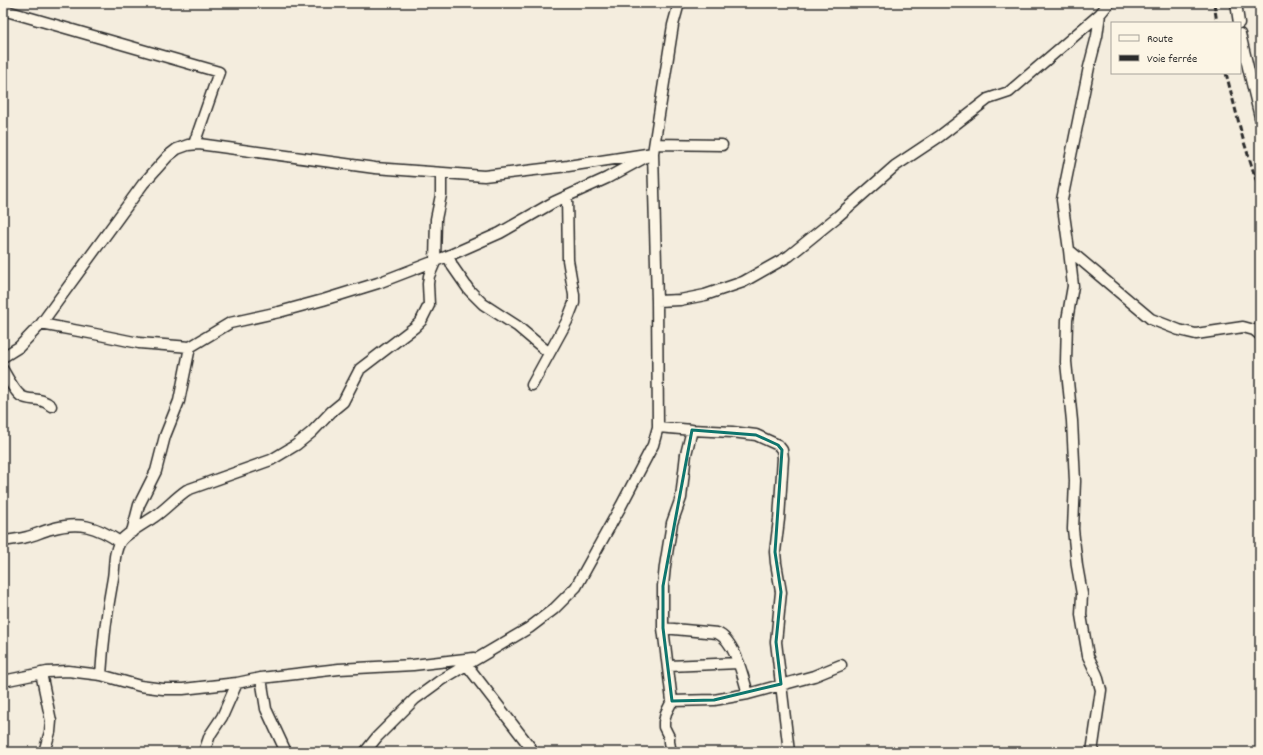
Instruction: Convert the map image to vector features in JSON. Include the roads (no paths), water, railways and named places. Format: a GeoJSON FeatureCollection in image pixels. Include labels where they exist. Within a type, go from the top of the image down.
{"type":"FeatureCollection","features":[{"type":"Feature","properties":{"kind":"street"},"geometry":{"type":"LineString","coordinates":[[365,752],[376,737],[415,699],[466,664],[529,628],[554,609],[576,587],[653,445],[658,427],[654,148],[673,26],[679,3]]}},
{"type":"Feature","properties":{"kind":"street"},"geometry":{"type":"LineString","coordinates":[[657,301],[680,300],[705,295],[743,282],[789,256],[837,217],[895,166],[940,136],[988,99],[1009,92],[1100,14],[1109,3]]}},
{"type":"Feature","properties":{"kind":"street"},"geometry":{"type":"LineString","coordinates":[[1236,3],[1238,22]]}},
{"type":"Feature","properties":{"kind":"street"},"geometry":{"type":"LineString","coordinates":[[3,9],[219,72],[194,144]]}},
{"type":"Feature","properties":{"kind":"street"},"geometry":{"type":"LineString","coordinates":[[1092,752],[1101,690],[1097,675],[1086,650],[1081,616],[1082,594],[1073,528],[1074,473],[1072,421],[1066,362],[1067,320],[1073,286],[1062,200],[1097,36],[1100,14]]}},
{"type":"Feature","properties":{"kind":"street"},"geometry":{"type":"LineString","coordinates":[[1241,38],[1260,117]]}},
{"type":"Feature","properties":{"kind":"street"},"geometry":{"type":"LineString","coordinates":[[3,357],[19,347],[41,324],[143,184],[159,165],[177,149],[188,145],[210,145],[375,168],[484,176],[568,166],[654,148],[722,145]]}},
{"type":"Feature","properties":{"kind":"street"},"geometry":{"type":"LineString","coordinates":[[41,324],[139,344],[190,347],[230,323],[323,300],[378,283],[435,262],[500,233],[554,202],[607,178],[654,148]]}},
{"type":"Feature","properties":{"kind":"street"},"geometry":{"type":"LineString","coordinates":[[100,675],[108,602],[116,550],[120,542],[156,516],[187,490],[271,460],[296,446],[343,402],[360,369],[421,321],[429,305],[429,276],[435,262],[436,219],[441,195],[441,172]]}},
{"type":"Feature","properties":{"kind":"street"},"geometry":{"type":"LineString","coordinates":[[532,385],[567,321],[574,303],[568,260],[567,196]]}},
{"type":"Feature","properties":{"kind":"street"},"geometry":{"type":"LineString","coordinates":[[1069,250],[1151,319],[1179,330],[1196,334],[1243,327],[1254,330],[1260,334]]}},
{"type":"Feature","properties":{"kind":"street"},"geometry":{"type":"LineString","coordinates":[[448,256],[453,267],[465,285],[483,304],[516,326],[549,353]]}},
{"type":"Feature","properties":{"kind":"street"},"geometry":{"type":"LineString","coordinates":[[132,532],[139,505],[156,470],[165,436],[179,401],[190,347]]}},
{"type":"Feature","properties":{"kind":"street"},"geometry":{"type":"LineString","coordinates":[[3,370],[21,396],[46,402],[51,406]]}},
{"type":"Feature","properties":{"kind":"street"},"geometry":{"type":"LineString","coordinates":[[658,427],[756,435],[778,445],[782,450],[782,475],[775,552],[781,592],[776,642],[789,752]]}},
{"type":"Feature","properties":{"kind":"street"},"geometry":{"type":"LineString","coordinates":[[671,752],[668,742],[669,737],[664,727],[666,713],[672,701],[664,628],[663,586],[672,523],[681,498],[686,454],[692,430]]}},
{"type":"Feature","properties":{"kind":"street"},"geometry":{"type":"LineString","coordinates":[[3,541],[27,537],[49,529],[68,525],[89,526],[106,533],[120,542]]}},
{"type":"Feature","properties":{"kind":"street"},"geometry":{"type":"LineString","coordinates":[[664,628],[717,633],[722,635],[733,650],[739,663],[748,694]]}},
{"type":"Feature","properties":{"kind":"street"},"geometry":{"type":"LineString","coordinates":[[3,682],[41,673],[68,671],[100,675],[140,686],[163,689],[183,689],[339,669],[413,665],[478,658]]}},
{"type":"Feature","properties":{"kind":"street"},"geometry":{"type":"LineString","coordinates":[[669,666],[739,663]]}},
{"type":"Feature","properties":{"kind":"street"},"geometry":{"type":"LineString","coordinates":[[466,664],[534,752]]}},
{"type":"Feature","properties":{"kind":"street"},"geometry":{"type":"LineString","coordinates":[[672,701],[714,700],[748,694],[780,684],[814,676],[841,665]]}},
{"type":"Feature","properties":{"kind":"street"},"geometry":{"type":"LineString","coordinates":[[41,673],[51,721],[50,732],[44,752]]}},
{"type":"Feature","properties":{"kind":"street"},"geometry":{"type":"LineString","coordinates":[[261,678],[266,709],[286,752]]}},
{"type":"Feature","properties":{"kind":"street"},"geometry":{"type":"LineString","coordinates":[[204,752],[210,735],[222,717],[237,683]]}},
{"type":"Feature","properties":{"kind":"railway"},"geometry":{"type":"LineString","coordinates":[[1214,3],[1217,22]]}},
{"type":"Feature","properties":{"kind":"railway"},"geometry":{"type":"LineString","coordinates":[[1226,74],[1243,139],[1260,192]]}}]}
